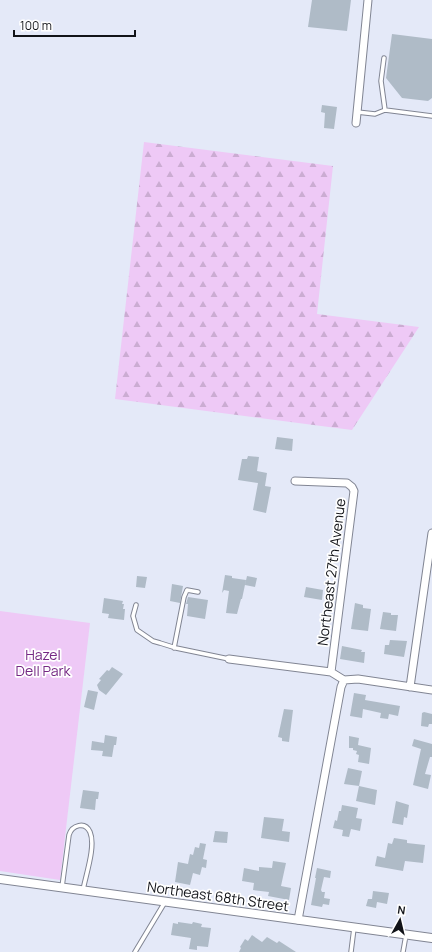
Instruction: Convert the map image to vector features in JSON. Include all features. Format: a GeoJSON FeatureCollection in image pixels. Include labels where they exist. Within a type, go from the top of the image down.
{"type":"FeatureCollection","features":[{"type":"Feature","properties":{"kind":"street"},"geometry":{"type":"LineString","coordinates":[[356,123],[368,0]]}},
{"type":"Feature","properties":{"kind":"street","name":"Northeast 27th Avenue"},"geometry":{"type":"LineString","coordinates":[[295,481],[347,483],[354,491],[332,672]]}},
{"type":"Feature","properties":{"kind":"street"},"geometry":{"type":"LineString","coordinates":[[410,687],[432,533]]}},
{"type":"Feature","properties":{"kind":"street"},"geometry":{"type":"LineString","coordinates":[[229,659],[332,672],[344,680],[358,679],[432,690]]}},
{"type":"Feature","properties":{"kind":"street"},"geometry":{"type":"LineString","coordinates":[[298,920],[340,687],[344,680]]}},
{"type":"Feature","properties":{"kind":"street","name":"Northeast 68th Street"},"geometry":{"type":"LineString","coordinates":[[0,879],[432,938]]}},
{"type":"Feature","properties":{"kind":"lane"},"geometry":{"type":"LineString","coordinates":[[384,58],[381,81],[385,110]]}},
{"type":"Feature","properties":{"kind":"lane"},"geometry":{"type":"LineString","coordinates":[[357,112],[375,114],[385,110],[432,116]]}},
{"type":"Feature","properties":{"kind":"lane"},"geometry":{"type":"LineString","coordinates":[[174,648],[184,597],[187,590],[198,592]]}},
{"type":"Feature","properties":{"kind":"lane"},"geometry":{"type":"LineString","coordinates":[[136,606],[133,616],[136,630],[153,641],[174,648],[229,659]]}},
{"type":"Feature","properties":{"kind":"lane"},"geometry":{"type":"LineString","coordinates":[[62,887],[69,834],[72,828],[81,825],[88,829],[91,836],[92,845],[83,890]]}},
{"type":"Feature","properties":{"kind":"lane"},"geometry":{"type":"LineString","coordinates":[[135,952],[166,901]]}},
{"type":"Feature","properties":{"kind":"lane"},"geometry":{"type":"LineString","coordinates":[[351,952],[354,928]]}},
{"type":"Feature","properties":{"kind":"lane"},"geometry":{"type":"LineString","coordinates":[[403,952],[406,935]]}},
{"type":"Feature","properties":{"kind":"green space"},"geometry":{"type":"Polygon","coordinates":[[[144,142],[333,166],[317,314],[419,327],[352,430],[115,399],[144,142]]]}},
{"type":"Feature","properties":{"kind":"green space","name":"Hazel Dell Park"},"geometry":{"type":"Polygon","coordinates":[[[0,611],[90,623],[60,880],[0,871],[0,611]]]}},
{"type":"Feature","properties":{"kind":"building"},"geometry":{"type":"Polygon","coordinates":[[[312,0],[351,0],[347,31],[308,27],[312,0]]]}},
{"type":"Feature","properties":{"kind":"building"},"geometry":{"type":"Polygon","coordinates":[[[392,34],[432,39],[432,98],[428,101],[402,98],[386,78],[392,34]]]}},
{"type":"Feature","properties":{"kind":"building"},"geometry":{"type":"Polygon","coordinates":[[[322,105],[337,107],[334,129],[324,128],[325,113],[321,112],[322,105]]]}},
{"type":"Feature","properties":{"kind":"building"},"geometry":{"type":"Polygon","coordinates":[[[277,437],[293,439],[292,451],[275,449],[277,437]]]}},
{"type":"Feature","properties":{"kind":"building"},"geometry":{"type":"Polygon","coordinates":[[[248,456],[259,457],[257,471],[267,473],[265,486],[271,487],[266,513],[253,510],[258,483],[238,480],[242,459],[247,459],[248,456]]]}},
{"type":"Feature","properties":{"kind":"building"},"geometry":{"type":"Polygon","coordinates":[[[225,575],[232,576],[232,578],[246,580],[237,614],[226,613],[229,591],[224,590],[222,593],[225,575]]]}},
{"type":"Feature","properties":{"kind":"building"},"geometry":{"type":"Polygon","coordinates":[[[137,576],[147,577],[145,588],[136,587],[137,576]]]}},
{"type":"Feature","properties":{"kind":"building"},"geometry":{"type":"Polygon","coordinates":[[[247,576],[257,578],[255,587],[245,585],[247,576]]]}},
{"type":"Feature","properties":{"kind":"building"},"geometry":{"type":"Polygon","coordinates":[[[172,584],[183,586],[180,603],[170,601],[172,584]]]}},
{"type":"Feature","properties":{"kind":"building"},"geometry":{"type":"Polygon","coordinates":[[[306,587],[323,590],[322,600],[304,597],[306,587]]]}},
{"type":"Feature","properties":{"kind":"building"},"geometry":{"type":"Polygon","coordinates":[[[188,597],[208,600],[205,619],[187,616],[188,604],[186,604],[188,597]]]}},
{"type":"Feature","properties":{"kind":"building"},"geometry":{"type":"Polygon","coordinates":[[[104,598],[123,601],[123,609],[125,609],[124,620],[108,618],[109,614],[102,613],[104,598]]]}},
{"type":"Feature","properties":{"kind":"building"},"geometry":{"type":"Polygon","coordinates":[[[355,603],[363,605],[363,608],[371,609],[368,631],[351,629],[355,603]]]}},
{"type":"Feature","properties":{"kind":"building"},"geometry":{"type":"Polygon","coordinates":[[[383,612],[391,613],[391,615],[398,615],[396,631],[380,629],[383,612]]]}},
{"type":"Feature","properties":{"kind":"building"},"geometry":{"type":"Polygon","coordinates":[[[390,640],[407,641],[404,657],[384,654],[385,645],[389,645],[390,640]]]}},
{"type":"Feature","properties":{"kind":"building"},"geometry":{"type":"Polygon","coordinates":[[[342,646],[365,652],[364,663],[340,659],[342,646]]]}},
{"type":"Feature","properties":{"kind":"building"},"geometry":{"type":"Polygon","coordinates":[[[112,667],[123,674],[106,695],[99,690],[97,685],[101,680],[99,679],[112,667]]]}},
{"type":"Feature","properties":{"kind":"building"},"geometry":{"type":"Polygon","coordinates":[[[88,690],[98,692],[94,710],[84,707],[88,690]]]}},
{"type":"Feature","properties":{"kind":"building"},"geometry":{"type":"Polygon","coordinates":[[[354,693],[366,695],[365,700],[400,706],[398,716],[389,714],[388,719],[380,718],[381,713],[363,709],[362,718],[350,716],[354,693]]]}},
{"type":"Feature","properties":{"kind":"building"},"geometry":{"type":"Polygon","coordinates":[[[284,709],[293,710],[289,742],[282,741],[282,738],[278,737],[284,709]]]}},
{"type":"Feature","properties":{"kind":"building"},"geometry":{"type":"Polygon","coordinates":[[[422,713],[432,714],[432,724],[429,724],[428,727],[421,726],[422,713]]]}},
{"type":"Feature","properties":{"kind":"building"},"geometry":{"type":"Polygon","coordinates":[[[105,735],[117,737],[112,757],[102,756],[103,751],[91,750],[92,741],[104,743],[105,735]]]}},
{"type":"Feature","properties":{"kind":"building"},"geometry":{"type":"Polygon","coordinates":[[[349,736],[359,738],[358,745],[371,748],[369,764],[358,762],[359,755],[356,754],[357,751],[353,750],[353,748],[349,748],[349,736]]]}},
{"type":"Feature","properties":{"kind":"building"},"geometry":{"type":"Polygon","coordinates":[[[414,739],[432,744],[432,757],[430,757],[425,774],[431,775],[428,789],[413,785],[421,749],[412,746],[414,739]]]}},
{"type":"Feature","properties":{"kind":"building"},"geometry":{"type":"Polygon","coordinates":[[[348,768],[362,771],[359,786],[344,784],[348,768]]]}},
{"type":"Feature","properties":{"kind":"building"},"geometry":{"type":"Polygon","coordinates":[[[359,786],[377,790],[375,805],[356,801],[359,786]]]}},
{"type":"Feature","properties":{"kind":"building"},"geometry":{"type":"Polygon","coordinates":[[[83,790],[99,792],[98,799],[96,799],[95,810],[80,808],[83,790]]]}},
{"type":"Feature","properties":{"kind":"building"},"geometry":{"type":"Polygon","coordinates":[[[396,801],[409,805],[407,818],[404,817],[403,825],[392,823],[396,801]]]}},
{"type":"Feature","properties":{"kind":"building"},"geometry":{"type":"Polygon","coordinates":[[[342,805],[358,808],[356,818],[362,819],[360,831],[351,829],[349,837],[342,836],[343,830],[333,828],[335,820],[337,821],[339,811],[341,811],[342,805]]]}},
{"type":"Feature","properties":{"kind":"building"},"geometry":{"type":"Polygon","coordinates":[[[264,817],[284,819],[282,831],[290,832],[289,842],[261,838],[264,817]]]}},
{"type":"Feature","properties":{"kind":"building"},"geometry":{"type":"Polygon","coordinates":[[[215,831],[228,832],[227,843],[213,842],[215,831]]]}},
{"type":"Feature","properties":{"kind":"building"},"geometry":{"type":"Polygon","coordinates":[[[394,838],[407,840],[407,843],[425,845],[423,863],[405,861],[403,871],[375,866],[377,856],[385,858],[388,843],[392,844],[394,838]]]}},
{"type":"Feature","properties":{"kind":"building"},"geometry":{"type":"Polygon","coordinates":[[[200,843],[206,844],[203,859],[207,860],[206,868],[202,867],[200,875],[193,873],[190,885],[175,882],[178,862],[188,864],[190,854],[193,855],[195,847],[199,848],[200,843]]]}},
{"type":"Feature","properties":{"kind":"building"},"geometry":{"type":"Polygon","coordinates":[[[273,861],[286,863],[281,886],[291,888],[289,900],[268,896],[269,892],[253,890],[254,883],[242,881],[244,868],[259,871],[259,867],[272,868],[273,861]]]}},
{"type":"Feature","properties":{"kind":"building"},"geometry":{"type":"Polygon","coordinates":[[[317,868],[331,871],[330,878],[324,877],[321,890],[322,892],[325,892],[324,898],[330,899],[329,905],[323,904],[322,907],[311,905],[317,868]]]}},
{"type":"Feature","properties":{"kind":"building"},"geometry":{"type":"Polygon","coordinates":[[[373,891],[389,893],[387,904],[377,902],[376,908],[366,906],[368,899],[372,899],[373,891]]]}},
{"type":"Feature","properties":{"kind":"building"},"geometry":{"type":"Polygon","coordinates":[[[178,922],[192,924],[193,922],[202,924],[201,927],[211,928],[208,947],[197,946],[197,950],[189,949],[191,938],[171,935],[173,923],[178,924],[178,922]]]}},
{"type":"Feature","properties":{"kind":"building"},"geometry":{"type":"Polygon","coordinates":[[[252,935],[262,942],[267,937],[277,943],[279,941],[296,952],[239,952],[245,939],[248,941],[252,935]]]}}]}
